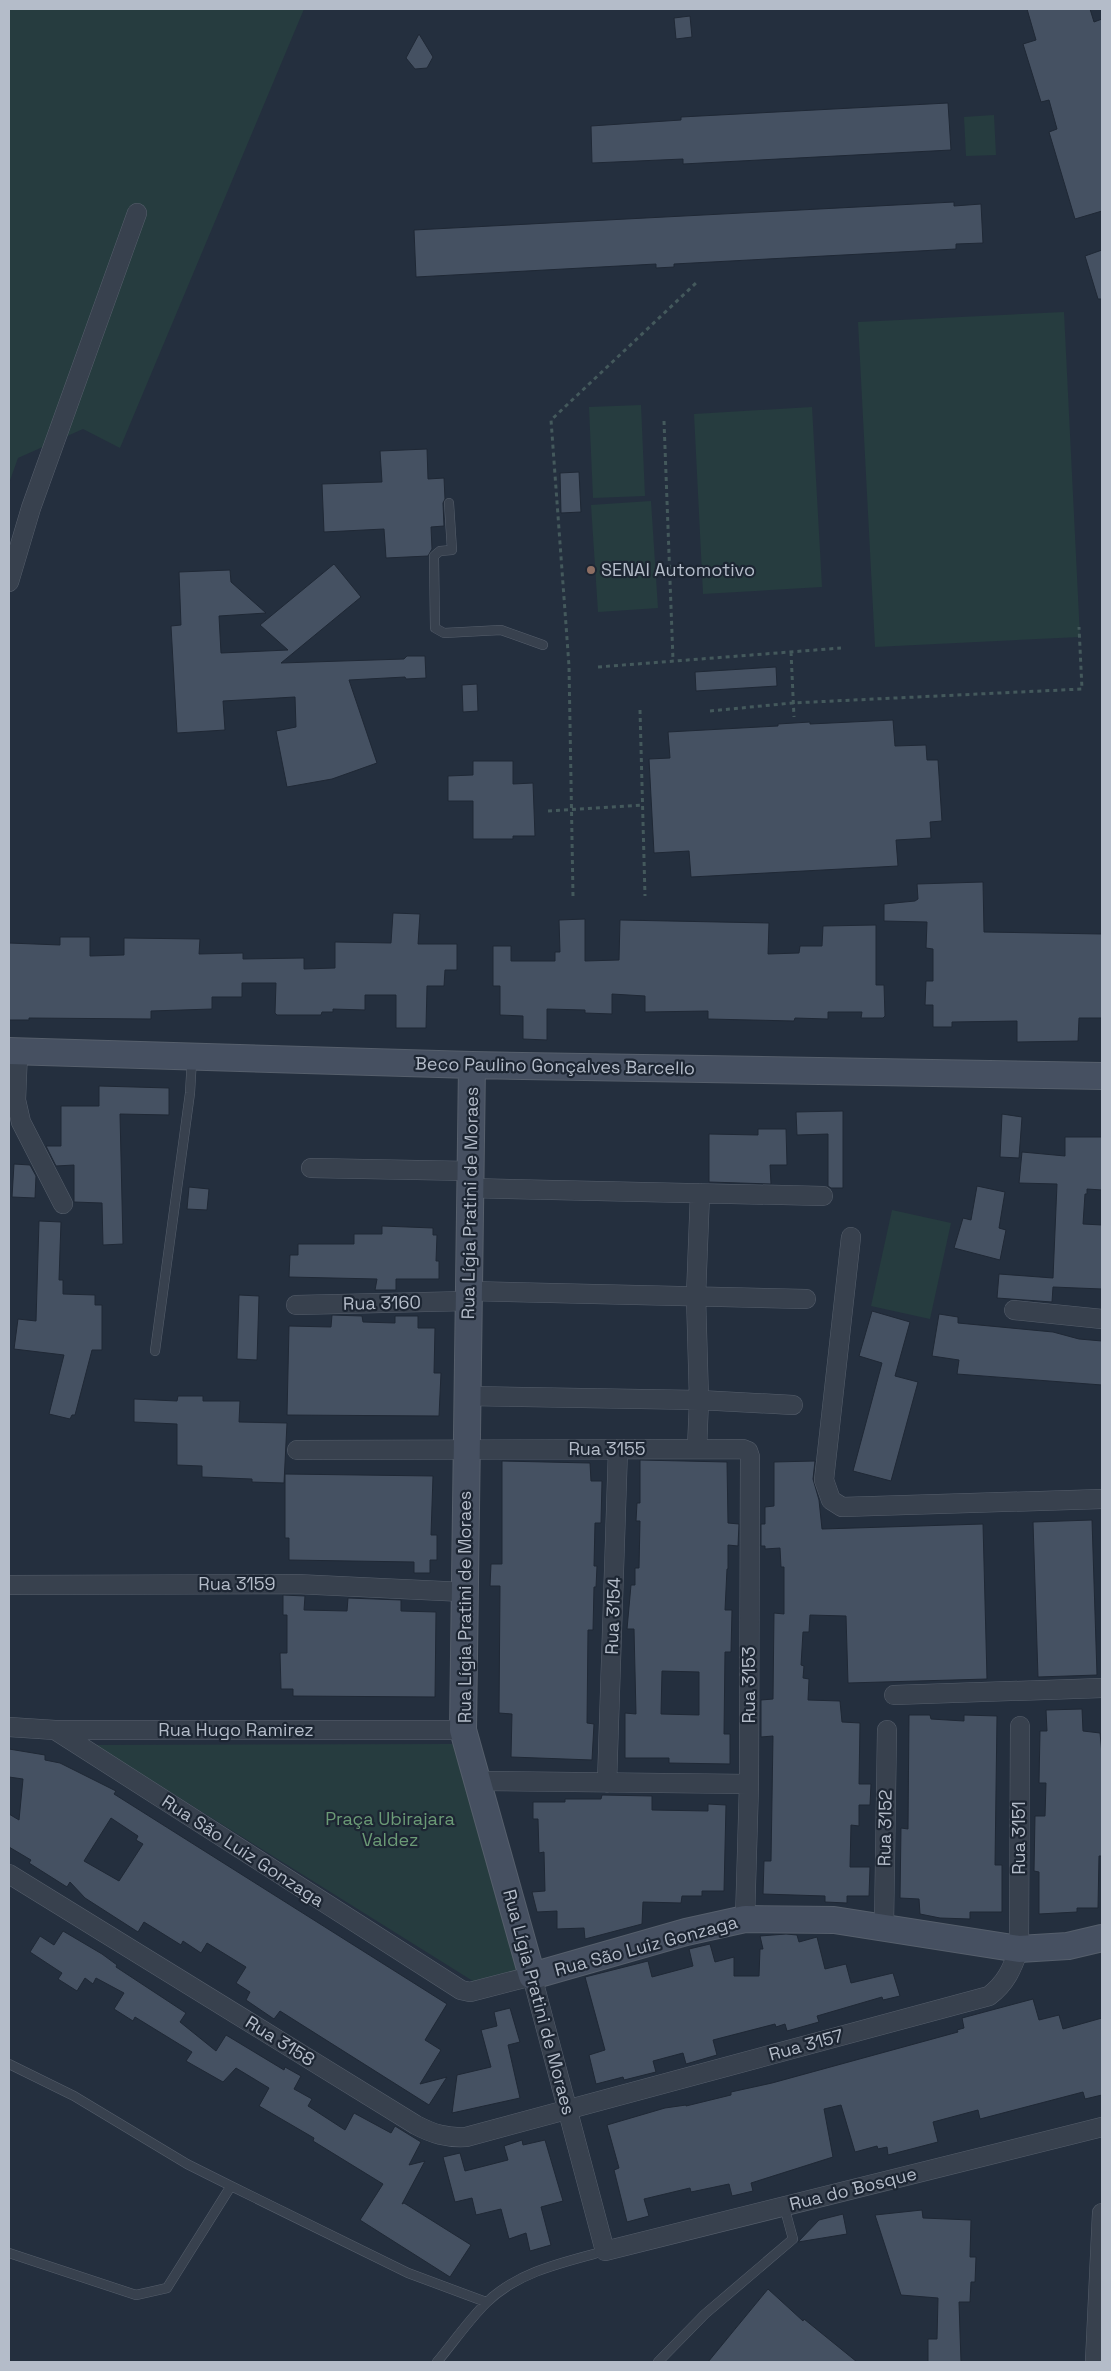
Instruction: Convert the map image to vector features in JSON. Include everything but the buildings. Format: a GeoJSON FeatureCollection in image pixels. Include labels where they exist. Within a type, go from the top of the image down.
{"type":"FeatureCollection","features":[{"type":"Feature","properties":{"kind":"street"},"geometry":{"type":"LineString","coordinates":[[9,582],[31,508],[136,213]]}},
{"type":"Feature","properties":{"kind":"street"},"geometry":{"type":"LineString","coordinates":[[13,1051],[16,1100],[21,1122],[63,1204]]}},
{"type":"Feature","properties":{"kind":"street","name":"Beco Paulino Gonçalves Barcello"},"geometry":{"type":"LineString","coordinates":[[13,1051],[192,1058],[472,1065],[1102,1076]]}},
{"type":"Feature","properties":{"kind":"street","name":"Rua Lígia Pratini de Moraes"},"geometry":{"type":"LineString","coordinates":[[472,1065],[463,1730],[568,2109],[604,2251]]}},
{"type":"Feature","properties":{"kind":"street"},"geometry":{"type":"LineString","coordinates":[[311,1168],[469,1180],[700,1193],[823,1196]]}},
{"type":"Feature","properties":{"kind":"street"},"geometry":{"type":"LineString","coordinates":[[697,1449],[699,1400],[696,1296],[700,1193]]}},
{"type":"Feature","properties":{"kind":"street"},"geometry":{"type":"LineString","coordinates":[[851,1237],[824,1480],[832,1500],[842,1507],[1102,1500]]}},
{"type":"Feature","properties":{"kind":"street","name":"Rua 3160"},"geometry":{"type":"LineString","coordinates":[[296,1304],[468,1296],[696,1296],[806,1299]]}},
{"type":"Feature","properties":{"kind":"street"},"geometry":{"type":"LineString","coordinates":[[1014,1310],[1102,1318]]}},
{"type":"Feature","properties":{"kind":"street"},"geometry":{"type":"LineString","coordinates":[[467,1396],[699,1400],[794,1405]]}},
{"type":"Feature","properties":{"kind":"street","name":"Rua 3154"},"geometry":{"type":"LineString","coordinates":[[607,1783],[618,1449]]}},
{"type":"Feature","properties":{"kind":"street","name":"Rua 3155"},"geometry":{"type":"LineString","coordinates":[[297,1450],[697,1449],[748,1451]]}},
{"type":"Feature","properties":{"kind":"street","name":"Rua 3153"},"geometry":{"type":"LineString","coordinates":[[745,1919],[749,1784],[750,1457],[748,1451]]}},
{"type":"Feature","properties":{"kind":"street","name":"Rua 3159"},"geometry":{"type":"LineString","coordinates":[[9,1585],[296,1584],[464,1592]]}},
{"type":"Feature","properties":{"kind":"street"},"geometry":{"type":"LineString","coordinates":[[894,1695],[1102,1688]]}},
{"type":"Feature","properties":{"kind":"street","name":"Rua 3151"},"geometry":{"type":"LineString","coordinates":[[1019,1949],[1020,1726]]}},
{"type":"Feature","properties":{"kind":"street","name":"Rua Hugo Ramirez"},"geometry":{"type":"LineString","coordinates":[[9,1727],[54,1730],[463,1730]]}},
{"type":"Feature","properties":{"kind":"street","name":"Rua São Luiz Gonzaga"},"geometry":{"type":"LineString","coordinates":[[54,1730],[461,1990],[470,1992],[686,1932],[745,1919],[834,1920],[884,1926],[1019,1949],[1068,1946],[1102,1938]]}},
{"type":"Feature","properties":{"kind":"street","name":"Rua 3152"},"geometry":{"type":"LineString","coordinates":[[884,1926],[887,1730]]}},
{"type":"Feature","properties":{"kind":"street"},"geometry":{"type":"LineString","coordinates":[[478,1781],[749,1784]]}},
{"type":"Feature","properties":{"kind":"street","name":"Rua 3158"},"geometry":{"type":"LineString","coordinates":[[9,1874],[416,2126],[433,2134],[449,2138],[466,2137],[568,2109]]}},
{"type":"Feature","properties":{"kind":"street","name":"Rua 3157"},"geometry":{"type":"LineString","coordinates":[[568,2109],[989,1996],[1003,1985],[1010,1974],[1019,1949]]}},
{"type":"Feature","properties":{"kind":"street","name":"Rua do Bosque"},"geometry":{"type":"LineString","coordinates":[[604,2251],[1102,2127]]}},
{"type":"Feature","properties":{"kind":"street"},"geometry":{"type":"LineString","coordinates":[[1095,2362],[1102,2213]]}},
{"type":"Feature","properties":{"kind":"lane"},"geometry":{"type":"LineString","coordinates":[[449,503],[452,550],[440,551],[434,556],[435,628],[444,633],[501,630],[543,645]]}},
{"type":"Feature","properties":{"kind":"lane"},"geometry":{"type":"LineString","coordinates":[[154,1351],[190,1093],[192,1058]]}},
{"type":"Feature","properties":{"kind":"lane"},"geometry":{"type":"LineString","coordinates":[[9,2064],[74,2096],[187,2164],[231,2186],[408,2273],[486,2302]]}},
{"type":"Feature","properties":{"kind":"lane"},"geometry":{"type":"LineString","coordinates":[[9,2253],[136,2295],[151,2294],[167,2288],[231,2186]]}},
{"type":"Feature","properties":{"kind":"lane"},"geometry":{"type":"LineString","coordinates":[[658,2362],[705,2314],[793,2239],[784,2206]]}},
{"type":"Feature","properties":{"kind":"lane"},"geometry":{"type":"LineString","coordinates":[[436,2362],[486,2302],[513,2283],[544,2268],[604,2251]]}},
{"type":"Feature","properties":{"kind":"path"},"geometry":{"type":"LineString","coordinates":[[573,896],[569,666],[552,420],[697,282]]}},
{"type":"Feature","properties":{"kind":"path"},"geometry":{"type":"LineString","coordinates":[[664,421],[673,660]]}},
{"type":"Feature","properties":{"kind":"path"},"geometry":{"type":"LineString","coordinates":[[710,711],[793,703],[1082,690],[1079,627]]}},
{"type":"Feature","properties":{"kind":"path"},"geometry":{"type":"LineString","coordinates":[[598,667],[841,648]]}},
{"type":"Feature","properties":{"kind":"path"},"geometry":{"type":"LineString","coordinates":[[791,652],[794,717]]}},
{"type":"Feature","properties":{"kind":"path"},"geometry":{"type":"LineString","coordinates":[[640,710],[645,896]]}},
{"type":"Feature","properties":{"kind":"path"},"geometry":{"type":"LineString","coordinates":[[548,811],[642,805]]}},
{"type":"Feature","properties":{"kind":"green space"},"geometry":{"type":"Polygon","coordinates":[[[9,9],[304,9],[120,448],[83,429],[18,458],[9,483],[9,9]]]}},
{"type":"Feature","properties":{"kind":"green space"},"geometry":{"type":"Polygon","coordinates":[[[994,115],[996,155],[966,156],[964,117],[994,115]]]}},
{"type":"Feature","properties":{"kind":"green space"},"geometry":{"type":"Polygon","coordinates":[[[1064,312],[1080,637],[875,647],[858,322],[1064,312]]]}},
{"type":"Feature","properties":{"kind":"green space"},"geometry":{"type":"Polygon","coordinates":[[[641,405],[645,496],[593,498],[589,407],[641,405]]]}},
{"type":"Feature","properties":{"kind":"green space"},"geometry":{"type":"Polygon","coordinates":[[[812,407],[822,587],[703,594],[694,414],[812,407]]]}},
{"type":"Feature","properties":{"kind":"green space"},"geometry":{"type":"Polygon","coordinates":[[[651,501],[658,608],[598,612],[591,505],[651,501]]]}},
{"type":"Feature","properties":{"kind":"green space"},"geometry":{"type":"Polygon","coordinates":[[[892,1210],[951,1223],[930,1319],[871,1306],[892,1210]]]}},
{"type":"Feature","properties":{"kind":"green space","name":"Praça Ubirajara Valdez"},"geometry":{"type":"Polygon","coordinates":[[[454,1744],[519,1972],[476,1983],[95,1745],[454,1744]]]}},
{"type":"Feature","properties":{"kind":"place","name":"SENAI Automotivo"},"geometry":{"type":"Point","coordinates":[591,570]}}]}
